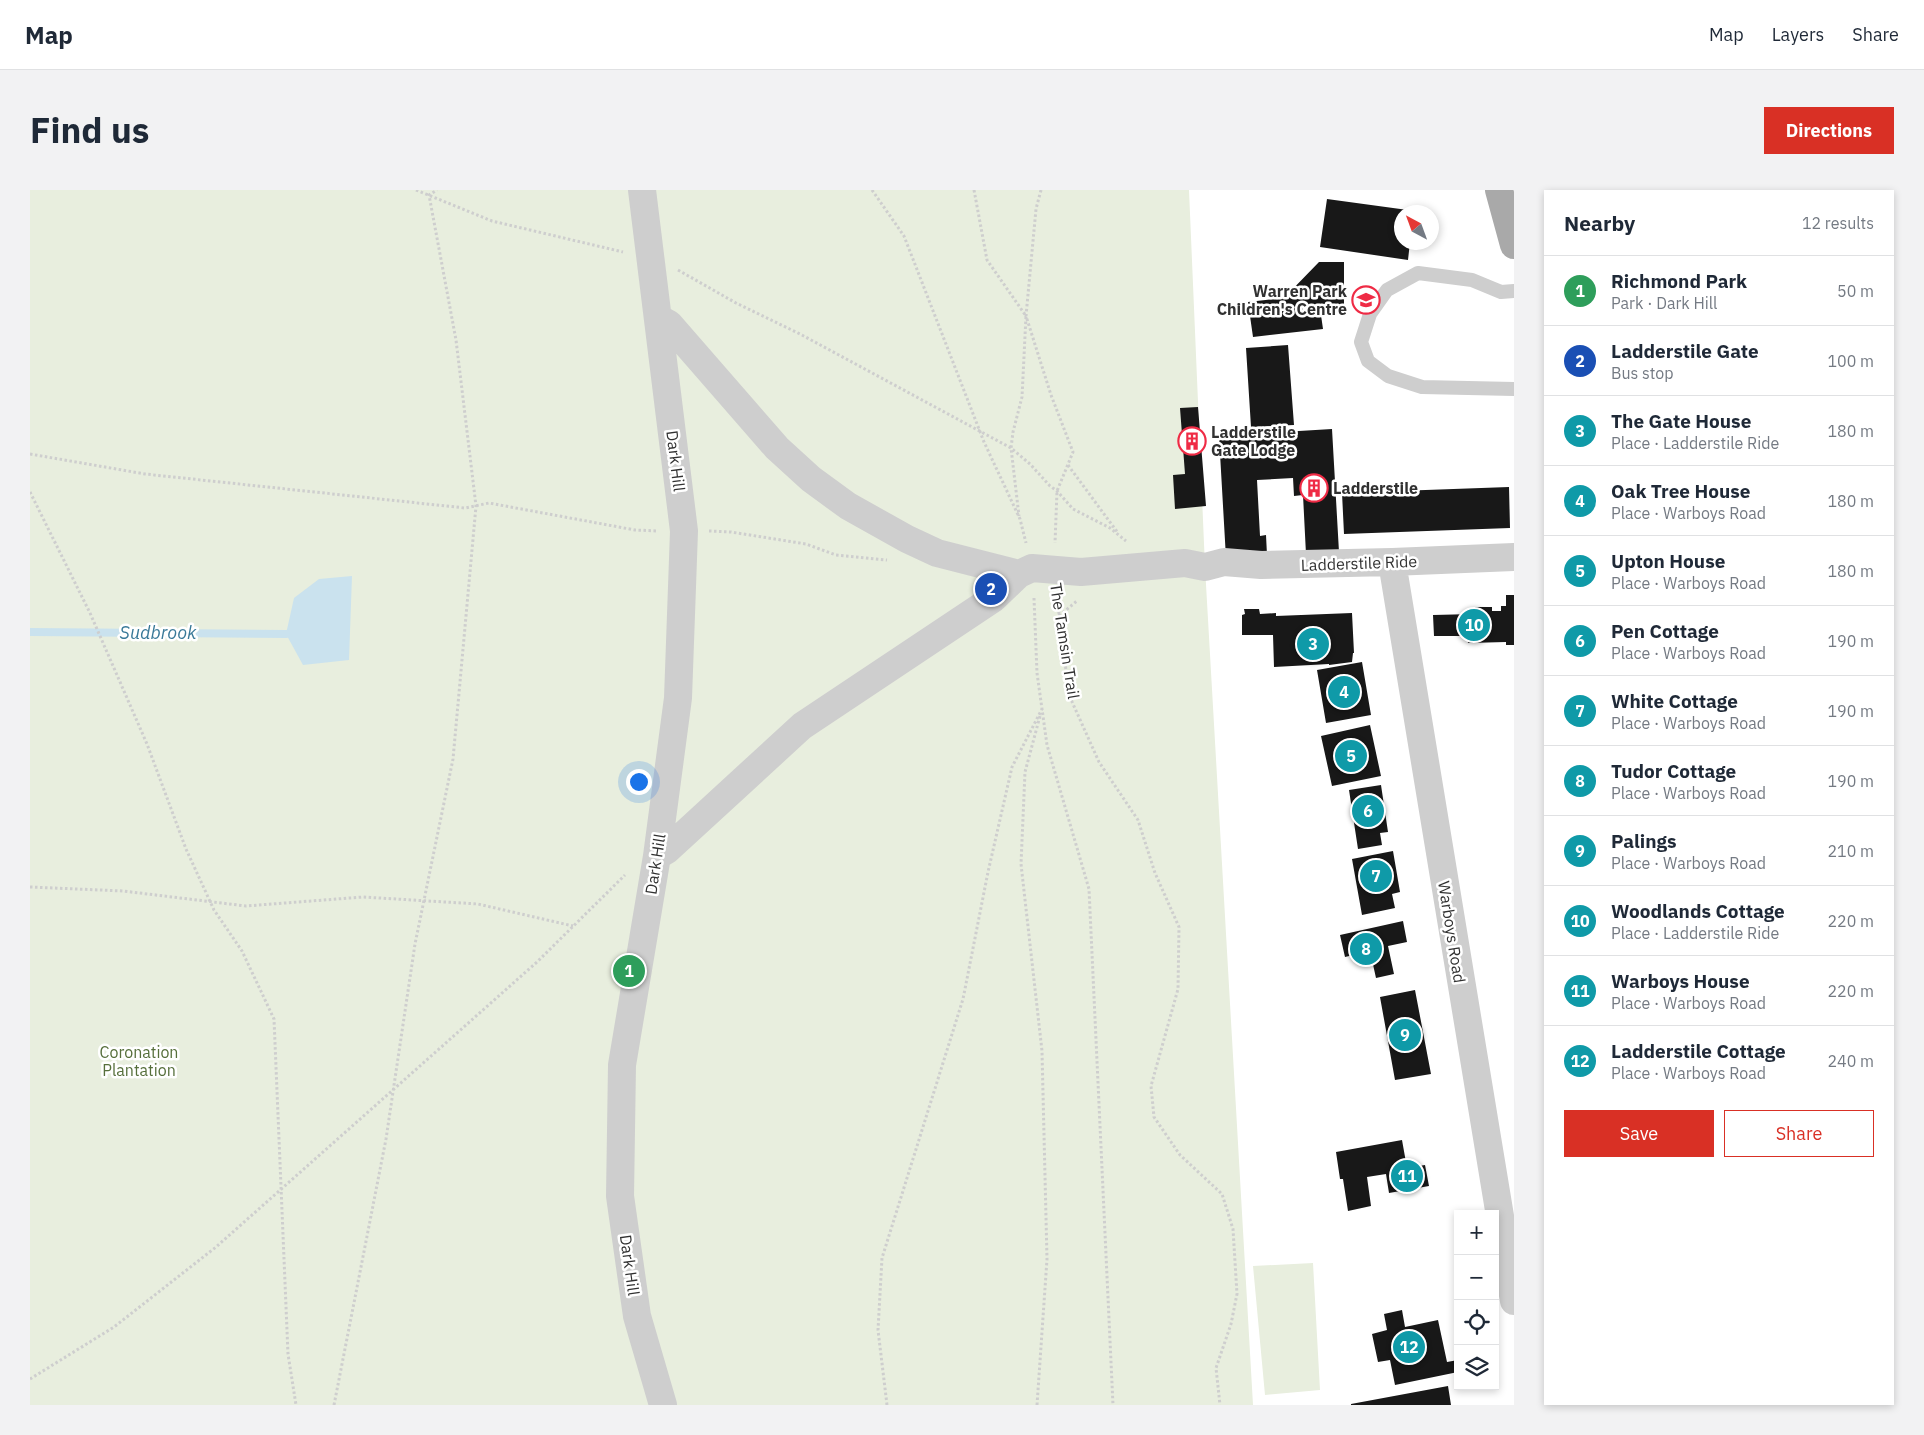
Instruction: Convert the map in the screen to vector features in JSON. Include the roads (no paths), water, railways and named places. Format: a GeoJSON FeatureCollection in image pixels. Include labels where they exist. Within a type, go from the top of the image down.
{"type":"FeatureCollection","features":[{"type":"Feature","properties":{"kind":"main road"},"geometry":{"type":"LineString","coordinates":[[1499,190],[1514,245]]}},
{"type":"Feature","properties":{"kind":"street","name":"Dark Hill"},"geometry":{"type":"LineString","coordinates":[[642,190],[639,251],[658,318],[684,531],[678,698],[658,848],[622,1065],[620,1196],[637,1316],[663,1405]]}},
{"type":"Feature","properties":{"kind":"street","name":"Ladderstile Ride"},"geometry":{"type":"LineString","coordinates":[[658,318],[669,324],[777,448],[811,479],[848,506],[937,554],[1035,570],[1081,572],[1184,563],[1206,567],[1224,562],[1261,565],[1514,557]]}},
{"type":"Feature","properties":{"kind":"street","name":"Warboys Road"},"geometry":{"type":"LineString","coordinates":[[1392,562],[1514,1301]]}},
{"type":"Feature","properties":{"kind":"street"},"geometry":{"type":"LineString","coordinates":[[658,848],[667,850],[802,726],[1035,570]]}},
{"type":"Feature","properties":{"kind":"lane"},"geometry":{"type":"LineString","coordinates":[[1514,291],[1501,292],[1472,280],[1418,272],[1387,290],[1370,314],[1361,342],[1368,360],[1388,376],[1422,387],[1514,389]]}},
{"type":"Feature","properties":{"kind":"water"},"geometry":{"type":"Polygon","coordinates":[[[352,576],[349,660],[303,665],[286,634],[294,598],[319,579],[352,576]]]}},
{"type":"Feature","properties":{"kind":"waterway","name":"Sudbrook"},"geometry":{"type":"LineString","coordinates":[[30,632],[286,634]]}},
{"type":"Feature","properties":{"kind":"place","name":"Warren Park Children's Centre"},"geometry":{"type":"Point","coordinates":[1366,300]}},
{"type":"Feature","properties":{"kind":"place","name":"Ladderstile Gate Lodge"},"geometry":{"type":"Point","coordinates":[1192,441]}},
{"type":"Feature","properties":{"kind":"place","name":"Ladderstile"},"geometry":{"type":"Point","coordinates":[1314,488]}},
{"type":"Feature","properties":{"kind":"place","name":"Ladderstile Gate"},"geometry":{"type":"Point","coordinates":[991,589]}},
{"type":"Feature","properties":{"kind":"place","name":"Woodlands Cottage"},"geometry":{"type":"Point","coordinates":[1474,625]}},
{"type":"Feature","properties":{"kind":"place","name":"The Gate House"},"geometry":{"type":"Point","coordinates":[1313,644]}},
{"type":"Feature","properties":{"kind":"place","name":"Oak Tree House"},"geometry":{"type":"Point","coordinates":[1344,692]}},
{"type":"Feature","properties":{"kind":"place","name":"Upton House"},"geometry":{"type":"Point","coordinates":[1351,756]}},
{"type":"Feature","properties":{"kind":"place","name":"Pen Cottage"},"geometry":{"type":"Point","coordinates":[1368,811]}},
{"type":"Feature","properties":{"kind":"place","name":"White Cottage"},"geometry":{"type":"Point","coordinates":[1376,876]}},
{"type":"Feature","properties":{"kind":"place","name":"Tudor Cottage"},"geometry":{"type":"Point","coordinates":[1366,949]}},
{"type":"Feature","properties":{"kind":"place","name":"Richmond Park"},"geometry":{"type":"Point","coordinates":[629,971]}},
{"type":"Feature","properties":{"kind":"place","name":"Palings"},"geometry":{"type":"Point","coordinates":[1405,1035]}},
{"type":"Feature","properties":{"kind":"place","name":"Warboys House"},"geometry":{"type":"Point","coordinates":[1407,1176]}},
{"type":"Feature","properties":{"kind":"place","name":"Ladderstile Cottage"},"geometry":{"type":"Point","coordinates":[1409,1347]}},
{"type":"Feature","properties":{"kind":"park label","name":"Coronation Plantation"},"geometry":{"type":"Point","coordinates":[139,1061]}}]}
